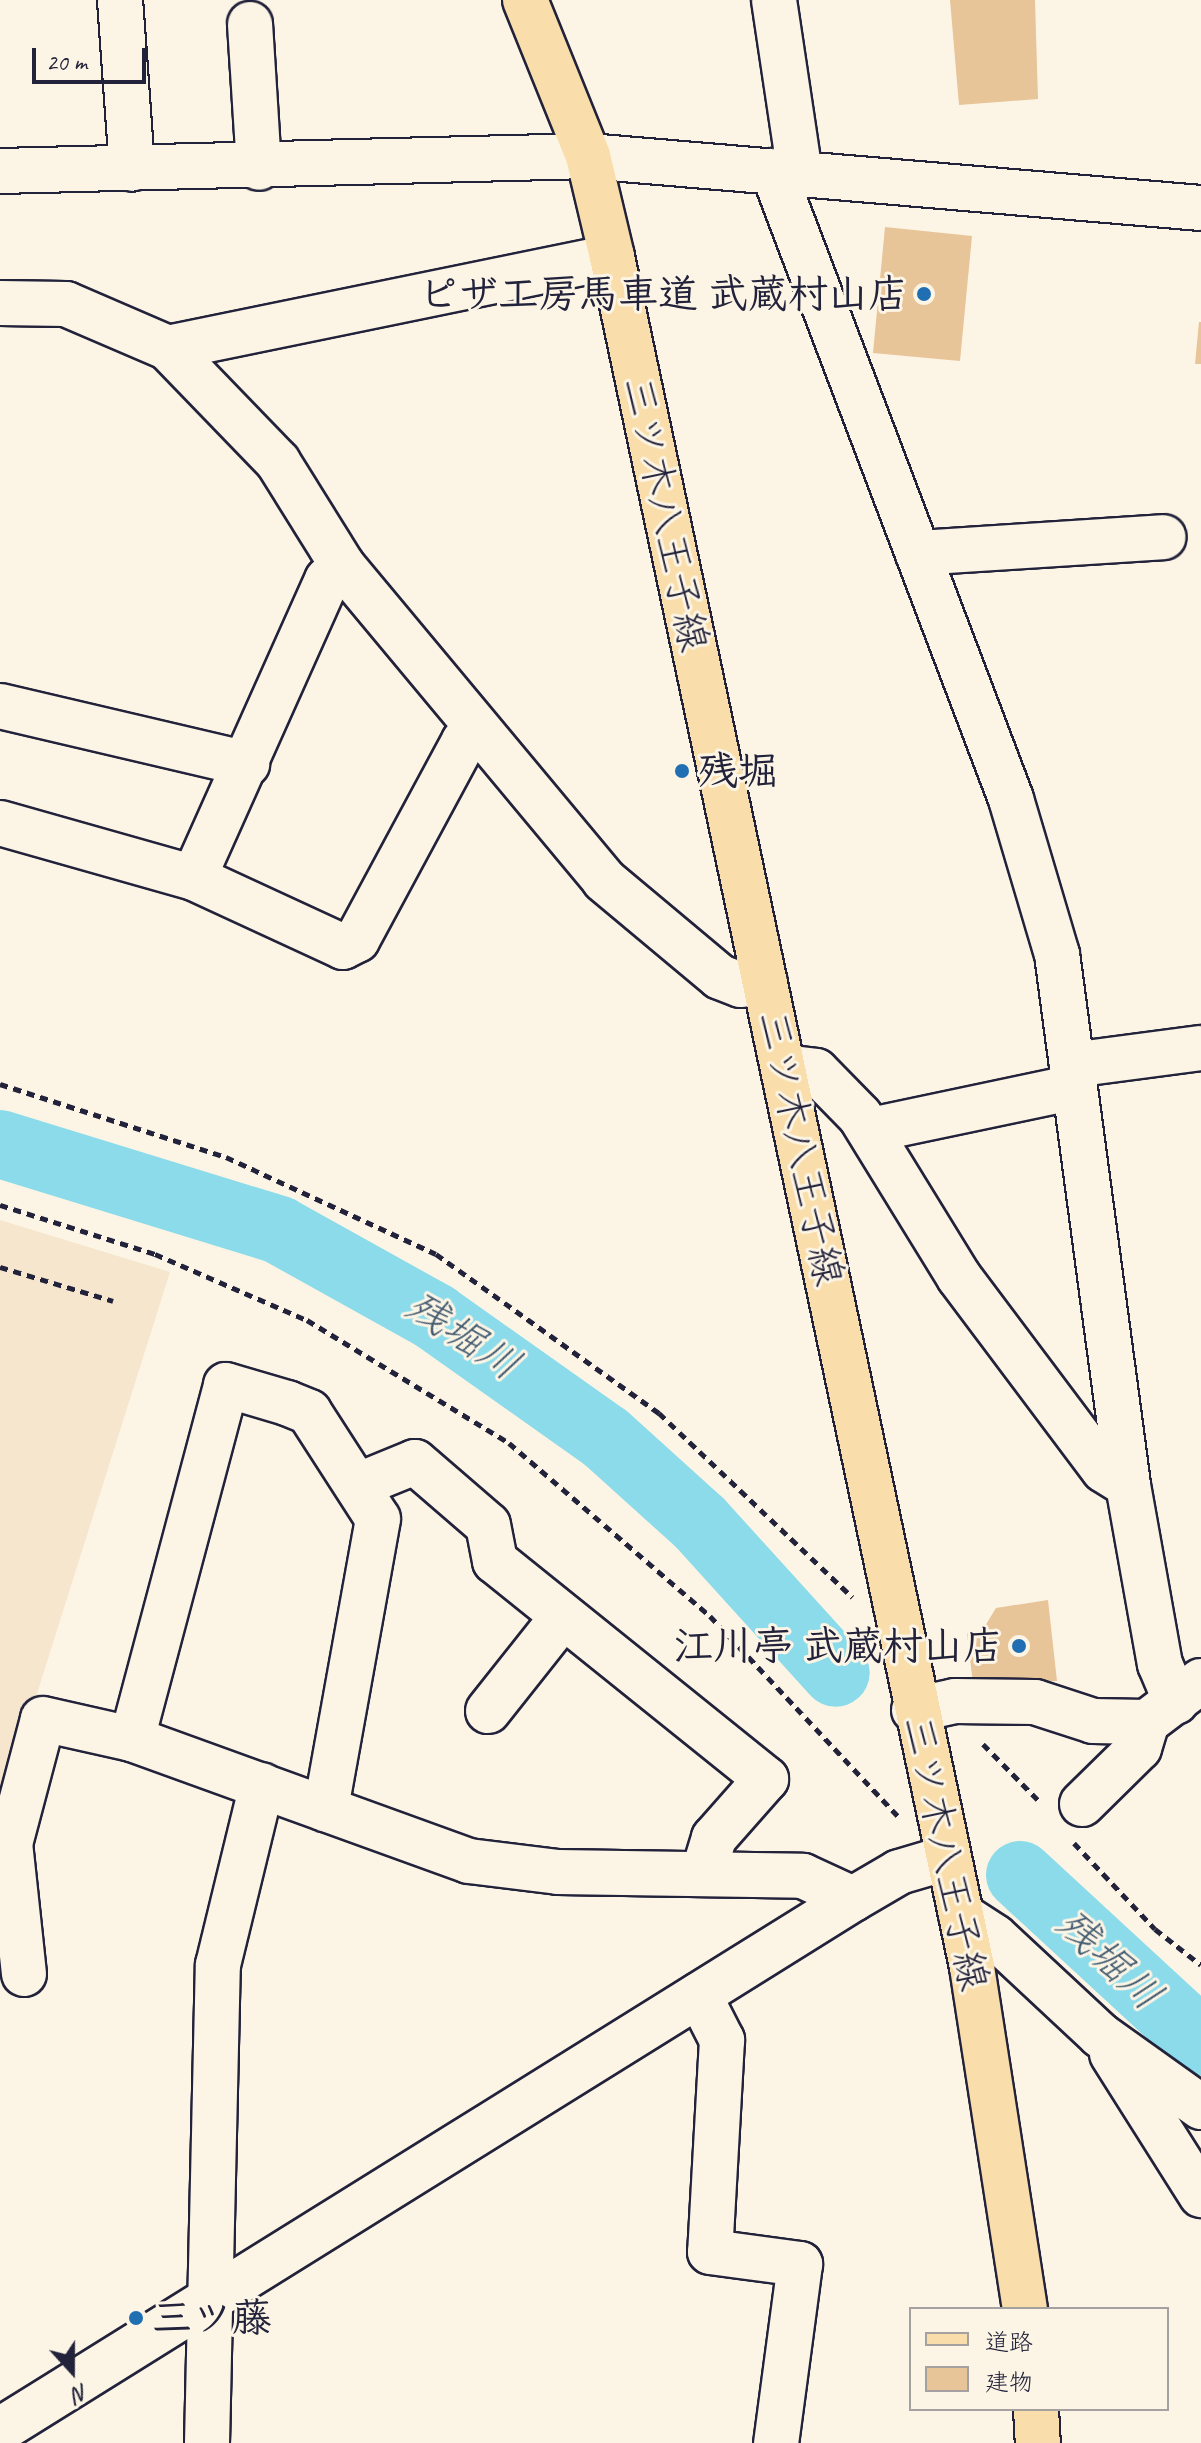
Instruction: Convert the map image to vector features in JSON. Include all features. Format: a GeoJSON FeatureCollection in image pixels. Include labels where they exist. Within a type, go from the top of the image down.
{"type":"FeatureCollection","features":[{"type":"Feature","properties":{"kind":"main road","name":"三ツ木八王子線"},"geometry":{"type":"LineString","coordinates":[[525,0],[588,156],[612,257],[784,1067],[914,1710],[961,1915],[1025,2307]]}},
{"type":"Feature","properties":{"kind":"main road"},"geometry":{"type":"LineString","coordinates":[[1036,2411],[1038,2443]]}},
{"type":"Feature","properties":{"kind":"street"},"geometry":{"type":"LineString","coordinates":[[120,0],[132,169]]}},
{"type":"Feature","properties":{"kind":"street"},"geometry":{"type":"LineString","coordinates":[[774,0],[786,172],[918,553],[1039,885],[1057,954],[1128,1485],[1160,1664],[1175,1702]]}},
{"type":"Feature","properties":{"kind":"street"},"geometry":{"type":"LineString","coordinates":[[250,24],[259,168]]}},
{"type":"Feature","properties":{"kind":"street"},"geometry":{"type":"LineString","coordinates":[[0,171],[259,168],[588,156],[1201,208]]}},
{"type":"Feature","properties":{"kind":"street"},"geometry":{"type":"LineString","coordinates":[[168,348],[612,257]]}},
{"type":"Feature","properties":{"kind":"street"},"geometry":{"type":"LineString","coordinates":[[0,303],[66,304],[168,348],[278,462],[342,565],[604,880],[666,936],[720,977],[741,985],[765,982]]}},
{"type":"Feature","properties":{"kind":"street"},"geometry":{"type":"LineString","coordinates":[[918,553],[1163,537]]}},
{"type":"Feature","properties":{"kind":"street"},"geometry":{"type":"LineString","coordinates":[[194,878],[327,580],[342,565]]}},
{"type":"Feature","properties":{"kind":"street"},"geometry":{"type":"LineString","coordinates":[[0,706],[247,764]]}},
{"type":"Feature","properties":{"kind":"street"},"geometry":{"type":"LineString","coordinates":[[0,823],[194,878],[343,947],[357,940],[464,741],[479,732]]}},
{"type":"Feature","properties":{"kind":"street"},"geometry":{"type":"LineString","coordinates":[[871,1130],[1073,1076],[1201,1048]]}},
{"type":"Feature","properties":{"kind":"street"},"geometry":{"type":"LineString","coordinates":[[784,1067],[816,1071],[871,1130],[959,1277],[1104,1470],[1128,1485]]}},
{"type":"Feature","properties":{"kind":"street"},"geometry":{"type":"LineString","coordinates":[[132,1739],[226,1385],[309,1412],[361,1484],[378,1519],[326,1809]]}},
{"type":"Feature","properties":{"kind":"street"},"geometry":{"type":"LineString","coordinates":[[361,1484],[415,1462],[488,1525],[495,1561],[561,1619],[766,1779],[714,1838],[704,1870]]}},
{"type":"Feature","properties":{"kind":"street"},"geometry":{"type":"LineString","coordinates":[[488,1711],[561,1619]]}},
{"type":"Feature","properties":{"kind":"street"},"geometry":{"type":"LineString","coordinates":[[914,1710],[955,1701],[1035,1702],[1093,1721],[1175,1702]]}},
{"type":"Feature","properties":{"kind":"street"},"geometry":{"type":"LineString","coordinates":[[1082,1804],[1139,1748],[1175,1702]]}},
{"type":"Feature","properties":{"kind":"street"},"geometry":{"type":"LineString","coordinates":[[24,1974],[5,1842],[43,1719],[132,1739],[469,1861],[558,1872],[704,1870],[803,1876],[853,1899]]}},
{"type":"Feature","properties":{"kind":"street"},"geometry":{"type":"LineString","coordinates":[[207,2443],[205,2299],[218,1965],[262,1785]]}},
{"type":"Feature","properties":{"kind":"street"},"geometry":{"type":"LineString","coordinates":[[0,2430],[205,2299],[853,1899],[899,1872],[947,1858]]}},
{"type":"Feature","properties":{"kind":"street"},"geometry":{"type":"LineString","coordinates":[[961,1915],[995,1937],[1100,2035],[1201,2107]]}},
{"type":"Feature","properties":{"kind":"street"},"geometry":{"type":"LineString","coordinates":[[699,1995],[722,2040],[710,2252],[800,2264],[776,2443]]}},
{"type":"Feature","properties":{"kind":"street"},"geometry":{"type":"LineString","coordinates":[[1100,2035],[1201,2195]]}},
{"type":"Feature","properties":{"kind":"path"},"geometry":{"type":"LineString","coordinates":[[0,1084],[226,1157],[436,1254],[659,1413],[861,1607]]}},
{"type":"Feature","properties":{"kind":"path"},"geometry":{"type":"LineString","coordinates":[[0,1267],[113,1301]]}},
{"type":"Feature","properties":{"kind":"shaded area"},"geometry":{"type":"Polygon","coordinates":[[[0,1220],[170,1272],[0,1811],[0,1220]]]}},
{"type":"Feature","properties":{"kind":"building"},"geometry":{"type":"Polygon","coordinates":[[[950,0],[1035,0],[1038,99],[959,105],[950,0]]]}},
{"type":"Feature","properties":{"kind":"building"},"geometry":{"type":"Polygon","coordinates":[[[885,227],[972,236],[960,361],[873,353],[885,227]]]}},
{"type":"Feature","properties":{"kind":"building"},"geometry":{"type":"Polygon","coordinates":[[[1199,322],[1201,364],[1195,364],[1199,322]]]}},
{"type":"Feature","properties":{"kind":"building"},"geometry":{"type":"Polygon","coordinates":[[[1048,1600],[1057,1681],[973,1684],[967,1633],[982,1631],[996,1608],[1048,1600]]]}},
{"type":"Feature","properties":{"kind":"waterway","name":"残堀川"},"geometry":{"type":"LineString","coordinates":[[0,1144],[279,1230],[435,1317],[606,1438],[700,1523],[836,1673]]}},
{"type":"Feature","properties":{"kind":"waterway","name":"残堀川"},"geometry":{"type":"LineString","coordinates":[[1020,1875],[1201,2042]]}},
{"type":"Feature","properties":{"kind":"place","name":"ピザ工房馬車道 武蔵村山店"},"geometry":{"type":"Point","coordinates":[924,294]}},
{"type":"Feature","properties":{"kind":"place","name":"残堀"},"geometry":{"type":"Point","coordinates":[682,771]}},
{"type":"Feature","properties":{"kind":"place","name":"江川亭 武蔵村山店"},"geometry":{"type":"Point","coordinates":[1019,1646]}},
{"type":"Feature","properties":{"kind":"place","name":"三ツ藤"},"geometry":{"type":"Point","coordinates":[136,2318]}}]}
